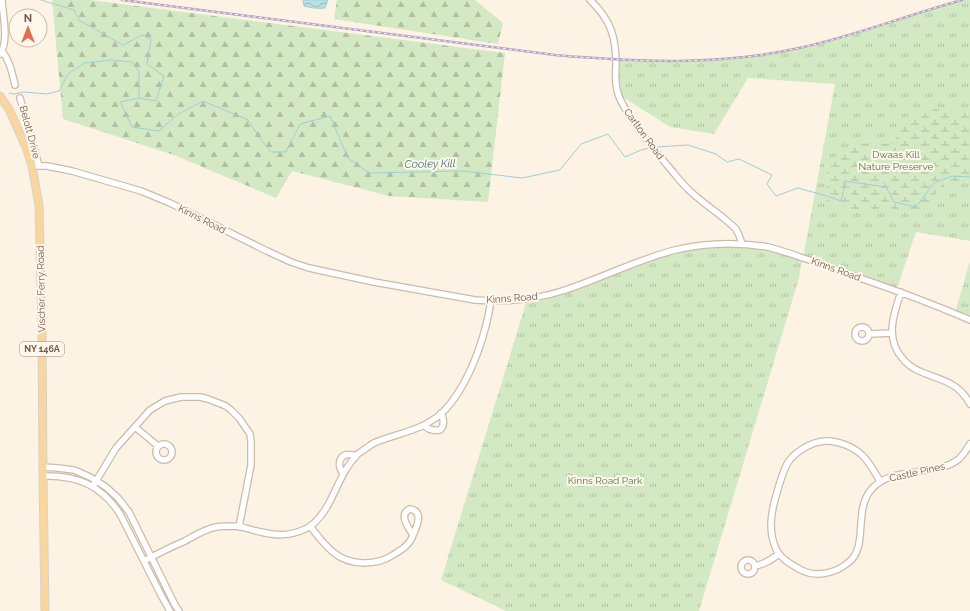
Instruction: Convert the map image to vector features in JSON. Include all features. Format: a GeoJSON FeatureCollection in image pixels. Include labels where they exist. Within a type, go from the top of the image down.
{"type":"FeatureCollection","features":[{"type":"Feature","properties":{"kind":"main road","name":"Vischer Ferry Road"},"geometry":{"type":"LineString","coordinates":[[0,96],[10,111],[27,150],[36,166],[40,227],[42,325],[45,611]]}},
{"type":"Feature","properties":{"kind":"street","name":"Carlton Road"},"geometry":{"type":"LineString","coordinates":[[590,0],[610,25],[613,33],[616,51],[616,89],[628,114],[650,144],[691,192],[736,229],[742,244]]}},
{"type":"Feature","properties":{"kind":"street"},"geometry":{"type":"LineString","coordinates":[[2,2],[5,42],[1,53],[7,56],[15,85]]}},
{"type":"Feature","properties":{"kind":"street","name":"Belott Drive"},"geometry":{"type":"LineString","coordinates":[[20,98],[36,166]]}},
{"type":"Feature","properties":{"kind":"street","name":"Kinns Road"},"geometry":{"type":"LineString","coordinates":[[36,166],[56,167],[72,171],[159,198],[266,252],[309,268],[475,300],[511,300],[546,295],[675,250],[716,244],[742,244],[787,252],[901,292],[970,320]]}},
{"type":"Feature","properties":{"kind":"street"},"geometry":{"type":"LineString","coordinates":[[901,292],[895,308],[892,325],[894,347],[898,354],[906,363],[914,368],[956,386],[967,398],[970,404]]}},
{"type":"Feature","properties":{"kind":"street"},"geometry":{"type":"LineString","coordinates":[[144,561],[197,534],[215,527],[239,526],[274,535],[286,535],[297,533],[310,526],[324,511],[343,474],[357,455],[374,443],[424,425],[441,413],[454,398],[463,384],[482,342],[491,301]]}},
{"type":"Feature","properties":{"kind":"street"},"geometry":{"type":"LineString","coordinates":[[869,334],[892,333]]}},
{"type":"Feature","properties":{"kind":"street"},"geometry":{"type":"LineString","coordinates":[[94,483],[116,448],[150,410],[165,401],[181,397],[200,397],[208,399],[226,406],[236,414],[250,434],[252,441],[251,465],[239,526]]}},
{"type":"Feature","properties":{"kind":"street"},"geometry":{"type":"LineString","coordinates":[[424,425],[431,430],[440,430],[443,427],[444,420],[441,413]]}},
{"type":"Feature","properties":{"kind":"street"},"geometry":{"type":"LineString","coordinates":[[135,427],[158,446]]}},
{"type":"Feature","properties":{"kind":"street","name":"Castle Pines"},"geometry":{"type":"LineString","coordinates":[[880,481],[863,456],[852,448],[838,443],[824,441],[808,445],[797,453],[788,463],[780,482],[770,524],[776,548],[780,554],[791,565],[806,572],[821,574],[838,570],[851,562],[858,550],[861,530],[861,514],[864,502],[870,492],[880,481],[950,464],[960,458],[970,444]]}},
{"type":"Feature","properties":{"kind":"street"},"geometry":{"type":"LineString","coordinates":[[343,474],[339,464],[341,458],[349,454],[357,455]]}},
{"type":"Feature","properties":{"kind":"street"},"geometry":{"type":"LineString","coordinates":[[43,467],[74,470],[90,477],[114,504],[170,611]]}},
{"type":"Feature","properties":{"kind":"street"},"geometry":{"type":"LineString","coordinates":[[43,476],[68,477],[94,483],[106,487],[118,498],[129,512],[179,611]]}},
{"type":"Feature","properties":{"kind":"street"},"geometry":{"type":"LineString","coordinates":[[310,526],[334,553],[347,560],[359,562],[376,562],[388,558],[408,544],[412,538],[412,535]]}},
{"type":"Feature","properties":{"kind":"street"},"geometry":{"type":"LineString","coordinates":[[755,566],[769,562],[780,554]]}},
{"type":"Feature","properties":{"kind":"green space"},"geometry":{"type":"Polygon","coordinates":[[[52,0],[90,0],[505,53],[488,202],[389,196],[292,171],[276,198],[174,155],[63,119],[52,0]]]}},
{"type":"Feature","properties":{"kind":"green space"},"geometry":{"type":"Polygon","coordinates":[[[337,0],[475,0],[503,23],[498,44],[334,19],[337,0]]]}},
{"type":"Feature","properties":{"kind":"green space","name":"Dwaas Kill Nature Preserve"},"geometry":{"type":"Polygon","coordinates":[[[963,0],[970,0],[970,241],[916,232],[896,291],[803,258],[835,84],[748,78],[714,134],[670,127],[618,94],[616,61],[684,61],[768,54],[814,45],[963,0]]]}},
{"type":"Feature","properties":{"kind":"green space"},"geometry":{"type":"Polygon","coordinates":[[[937,108],[970,113],[970,180],[943,183],[924,209],[860,211],[826,201],[828,162],[853,143],[894,144],[901,125],[937,108]]]}},
{"type":"Feature","properties":{"kind":"green space","name":"Kinns Road Park"},"geometry":{"type":"Polygon","coordinates":[[[728,246],[770,250],[802,260],[799,278],[699,611],[506,611],[441,580],[526,303],[545,300],[593,284],[636,266],[676,252],[728,246]]]}},
{"type":"Feature","properties":{"kind":"green space"},"geometry":{"type":"Polygon","coordinates":[[[970,261],[970,320],[955,313],[970,261]]]}},
{"type":"Feature","properties":{"kind":"water"},"geometry":{"type":"Polygon","coordinates":[[[303,0],[328,0],[325,8],[312,8],[304,6],[303,0]]]}},
{"type":"Feature","properties":{"kind":"waterway","name":"Cooley Kill"},"geometry":{"type":"LineString","coordinates":[[41,0],[74,10],[79,20],[123,45],[142,35],[151,39],[147,64],[164,76],[156,101],[139,98],[120,102],[132,127],[159,131],[177,115],[203,101],[248,120],[271,152],[286,152],[300,124],[330,116],[348,158],[369,173],[463,171],[522,178],[560,170],[581,144],[608,134],[625,157],[650,148]]}},
{"type":"Feature","properties":{"kind":"waterway"},"geometry":{"type":"LineString","coordinates":[[9,93],[14,94],[24,92],[47,94],[59,91],[68,74],[85,63],[111,60],[132,62],[139,71],[139,98]]}},
{"type":"Feature","properties":{"kind":"waterway","name":"Cooley Kill"},"geometry":{"type":"LineString","coordinates":[[656,147],[688,145],[716,154],[727,162],[739,159],[772,175],[767,184],[776,196],[798,188],[841,201],[844,181],[886,187],[894,202],[916,207],[934,183],[952,176],[970,177]]}},
{"type":"Feature","properties":{"kind":"railway"},"geometry":{"type":"LineString","coordinates":[[122,0],[555,55],[647,61],[708,60],[769,54],[840,38],[962,0]]}}]}
